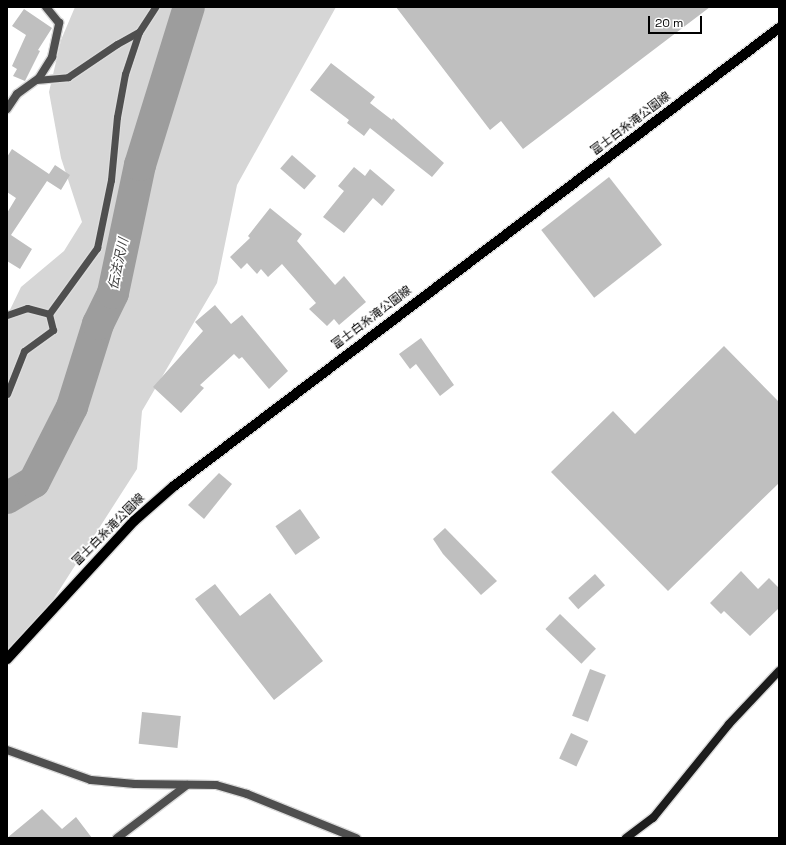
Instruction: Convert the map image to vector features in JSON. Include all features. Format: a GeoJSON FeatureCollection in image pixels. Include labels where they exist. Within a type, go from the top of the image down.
{"type":"FeatureCollection","features":[{"type":"Feature","properties":{"kind":"main road","name":"富士白糸滝公園線"},"geometry":{"type":"LineString","coordinates":[[7,659],[134,521],[185,477],[779,28]]}},
{"type":"Feature","properties":{"kind":"street"},"geometry":{"type":"LineString","coordinates":[[7,109],[17,94],[36,80],[52,57],[60,23],[46,7]]}},
{"type":"Feature","properties":{"kind":"street"},"geometry":{"type":"LineString","coordinates":[[626,838],[653,818],[729,724],[779,672]]}},
{"type":"Feature","properties":{"kind":"street"},"geometry":{"type":"LineString","coordinates":[[7,750],[91,780],[216,785],[247,794],[356,838]]}},
{"type":"Feature","properties":{"kind":"street"},"geometry":{"type":"LineString","coordinates":[[117,838],[187,785]]}},
{"type":"Feature","properties":{"kind":"lane"},"geometry":{"type":"LineString","coordinates":[[49,314],[97,248],[111,180],[116,117],[125,74],[139,32],[155,7]]}},
{"type":"Feature","properties":{"kind":"lane"},"geometry":{"type":"LineString","coordinates":[[36,80],[68,77],[117,44],[139,32]]}},
{"type":"Feature","properties":{"kind":"lane"},"geometry":{"type":"LineString","coordinates":[[7,315],[27,308],[49,314]]}},
{"type":"Feature","properties":{"kind":"lane"},"geometry":{"type":"LineString","coordinates":[[7,394],[24,351],[53,330],[49,314]]}},
{"type":"Feature","properties":{"kind":"shaded area"},"geometry":{"type":"Polygon","coordinates":[[[75,7],[336,7],[237,185],[217,283],[142,411],[137,469],[35,628],[7,649],[7,316],[21,287],[64,251],[82,222],[61,158],[49,92],[61,40],[75,7]]]}},
{"type":"Feature","properties":{"kind":"building"},"geometry":{"type":"Polygon","coordinates":[[[396,7],[710,7],[523,149],[501,121],[490,130],[396,7]]]}},
{"type":"Feature","properties":{"kind":"building"},"geometry":{"type":"Polygon","coordinates":[[[24,9],[52,28],[38,50],[40,51],[25,81],[13,76],[17,69],[12,66],[26,35],[12,26],[24,9]]]}},
{"type":"Feature","properties":{"kind":"building"},"geometry":{"type":"Polygon","coordinates":[[[331,63],[375,97],[370,103],[392,120],[393,118],[444,163],[432,177],[370,128],[364,136],[347,123],[349,120],[310,90],[331,63]]]}},
{"type":"Feature","properties":{"kind":"building"},"geometry":{"type":"Polygon","coordinates":[[[12,149],[49,174],[55,165],[70,175],[61,190],[47,181],[11,235],[32,249],[20,269],[7,261],[7,213],[16,198],[7,192],[7,157],[12,149]]]}},
{"type":"Feature","properties":{"kind":"building"},"geometry":{"type":"Polygon","coordinates":[[[292,155],[316,176],[304,190],[280,169],[292,155]]]}},
{"type":"Feature","properties":{"kind":"building"},"geometry":{"type":"Polygon","coordinates":[[[354,167],[365,176],[370,169],[395,190],[382,206],[373,198],[344,233],[323,217],[344,191],[338,186],[354,167]]]}},
{"type":"Feature","properties":{"kind":"building"},"geometry":{"type":"Polygon","coordinates":[[[609,177],[662,245],[594,298],[541,230],[609,177]]]}},
{"type":"Feature","properties":{"kind":"building"},"geometry":{"type":"Polygon","coordinates":[[[270,208],[302,234],[297,241],[335,285],[344,276],[366,302],[339,325],[334,319],[327,326],[309,309],[316,303],[282,264],[268,277],[261,269],[257,274],[247,263],[241,269],[230,257],[250,238],[248,236],[270,208]]]}},
{"type":"Feature","properties":{"kind":"building"},"geometry":{"type":"Polygon","coordinates":[[[215,305],[231,324],[242,315],[288,371],[269,389],[242,357],[239,359],[234,354],[200,385],[204,388],[181,413],[153,387],[203,331],[195,322],[215,305]]]}},
{"type":"Feature","properties":{"kind":"building"},"geometry":{"type":"Polygon","coordinates":[[[421,338],[454,385],[440,396],[416,364],[410,369],[399,354],[421,338]]]}},
{"type":"Feature","properties":{"kind":"building"},"geometry":{"type":"Polygon","coordinates":[[[724,346],[779,402],[779,483],[668,591],[551,472],[613,411],[635,434],[724,346]]]}},
{"type":"Feature","properties":{"kind":"building"},"geometry":{"type":"Polygon","coordinates":[[[219,473],[232,484],[204,519],[188,505],[219,473]]]}},
{"type":"Feature","properties":{"kind":"building"},"geometry":{"type":"Polygon","coordinates":[[[300,509],[320,538],[296,555],[275,526],[300,509]]]}},
{"type":"Feature","properties":{"kind":"building"},"geometry":{"type":"Polygon","coordinates":[[[445,528],[497,581],[481,595],[443,554],[433,539],[445,528]]]}},
{"type":"Feature","properties":{"kind":"building"},"geometry":{"type":"Polygon","coordinates":[[[741,571],[758,589],[769,578],[779,588],[779,608],[750,636],[724,611],[721,614],[710,603],[741,571]]]}},
{"type":"Feature","properties":{"kind":"building"},"geometry":{"type":"Polygon","coordinates":[[[595,574],[605,585],[578,609],[568,598],[595,574]]]}},
{"type":"Feature","properties":{"kind":"building"},"geometry":{"type":"Polygon","coordinates":[[[215,584],[240,616],[270,593],[323,661],[274,700],[195,599],[215,584]]]}},
{"type":"Feature","properties":{"kind":"building"},"geometry":{"type":"Polygon","coordinates":[[[560,614],[596,649],[581,664],[545,629],[560,614]]]}},
{"type":"Feature","properties":{"kind":"building"},"geometry":{"type":"Polygon","coordinates":[[[590,669],[606,675],[588,722],[572,716],[590,669]]]}},
{"type":"Feature","properties":{"kind":"building"},"geometry":{"type":"Polygon","coordinates":[[[142,712],[181,716],[177,748],[139,744],[142,712]]]}},
{"type":"Feature","properties":{"kind":"building"},"geometry":{"type":"Polygon","coordinates":[[[571,733],[588,741],[576,766],[559,758],[571,733]]]}},
{"type":"Feature","properties":{"kind":"building"},"geometry":{"type":"Polygon","coordinates":[[[42,809],[62,829],[76,817],[92,838],[7,838],[42,809]]]}},
{"type":"Feature","properties":{"kind":"waterway","name":"伝法沢川"},"geometry":{"type":"LineString","coordinates":[[7,498],[34,482],[72,407],[98,324],[113,293],[140,165],[189,7]]}}]}
